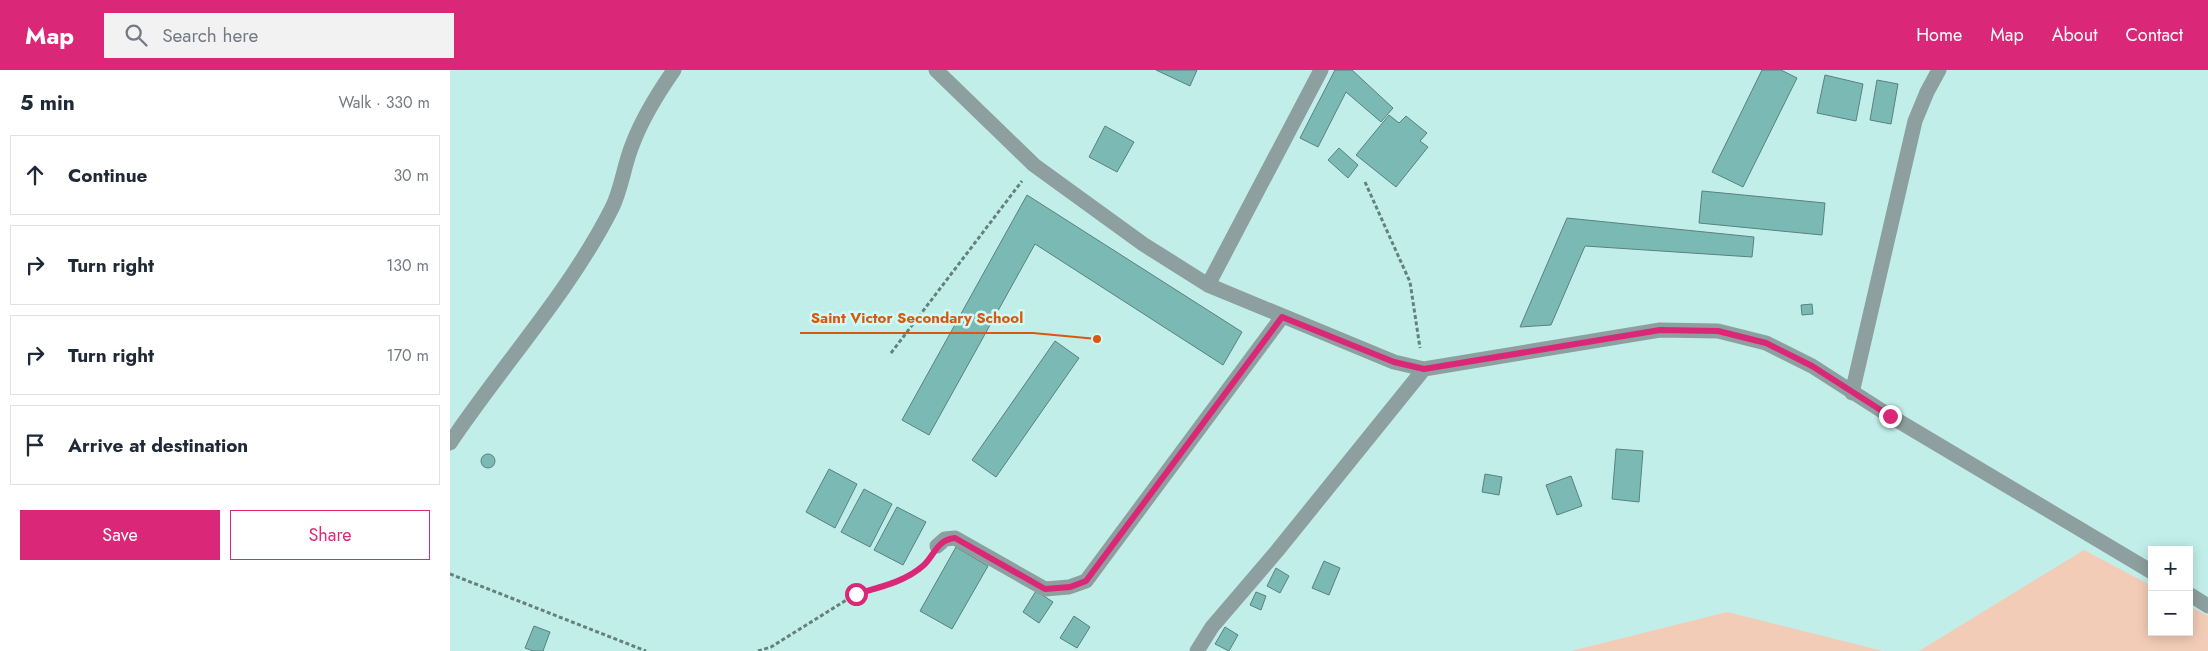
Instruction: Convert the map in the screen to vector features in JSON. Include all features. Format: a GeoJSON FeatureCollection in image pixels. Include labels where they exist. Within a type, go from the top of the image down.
{"type":"FeatureCollection","features":[{"type":"Feature","properties":{"kind":"street"},"geometry":{"type":"LineString","coordinates":[[450,443],[475,406],[562,291],[588,249],[613,207],[632,143],[657,95],[674,70]]}},
{"type":"Feature","properties":{"kind":"street"},"geometry":{"type":"LineString","coordinates":[[936,70],[1034,164],[1136,239],[1208,285],[1282,317],[1394,362],[1424,369],[1660,330],[1718,331],[1766,343],[1812,366],[1852,393],[2148,570]]}},
{"type":"Feature","properties":{"kind":"street"},"geometry":{"type":"LineString","coordinates":[[1208,285],[1321,70]]}},
{"type":"Feature","properties":{"kind":"street"},"geometry":{"type":"LineString","coordinates":[[1852,393],[1915,121],[1926,92],[1939,70]]}},
{"type":"Feature","properties":{"kind":"street"},"geometry":{"type":"LineString","coordinates":[[937,546],[945,539],[955,538],[1045,589],[1070,587],[1086,581],[1282,317]]}},
{"type":"Feature","properties":{"kind":"street"},"geometry":{"type":"LineString","coordinates":[[1197,651],[1212,627],[1424,369]]}},
{"type":"Feature","properties":{"kind":"street"},"geometry":{"type":"LineString","coordinates":[[2193,597],[2208,606]]}},
{"type":"Feature","properties":{"kind":"path"},"geometry":{"type":"LineString","coordinates":[[891,353],[1034,164]]}},
{"type":"Feature","properties":{"kind":"path"},"geometry":{"type":"LineString","coordinates":[[1365,182],[1410,282],[1424,369]]}},
{"type":"Feature","properties":{"kind":"path"},"geometry":{"type":"LineString","coordinates":[[758,651],[771,647],[856,594],[906,578],[925,564],[937,546]]}},
{"type":"Feature","properties":{"kind":"path"},"geometry":{"type":"LineString","coordinates":[[450,574],[646,651]]}},
{"type":"Feature","properties":{"kind":"shaded area"},"geometry":{"type":"Polygon","coordinates":[[[2084,550],[2148,584],[2148,636],[2193,636],[2193,608],[2208,616],[2208,651],[1919,651],[2084,550]]]}},
{"type":"Feature","properties":{"kind":"shaded area"},"geometry":{"type":"Polygon","coordinates":[[[1727,612],[1883,651],[1571,651],[1727,612]]]}},
{"type":"Feature","properties":{"kind":"building"},"geometry":{"type":"Polygon","coordinates":[[[1156,70],[1197,70],[1190,86],[1156,70]]]}},
{"type":"Feature","properties":{"kind":"building"},"geometry":{"type":"Polygon","coordinates":[[[1335,70],[1352,70],[1393,108],[1381,122],[1346,92],[1318,147],[1300,138],[1335,70]]]}},
{"type":"Feature","properties":{"kind":"building"},"geometry":{"type":"Polygon","coordinates":[[[1762,70],[1781,70],[1797,78],[1743,187],[1712,172],[1762,70]]]}},
{"type":"Feature","properties":{"kind":"building"},"geometry":{"type":"Polygon","coordinates":[[[1825,75],[1863,84],[1856,121],[1817,113],[1825,75]]]}},
{"type":"Feature","properties":{"kind":"building"},"geometry":{"type":"Polygon","coordinates":[[[1877,80],[1898,84],[1891,124],[1870,120],[1877,80]]]}},
{"type":"Feature","properties":{"kind":"building"},"geometry":{"type":"Polygon","coordinates":[[[1389,115],[1399,123],[1406,116],[1427,133],[1420,141],[1428,147],[1396,187],[1356,155],[1389,115]]]}},
{"type":"Feature","properties":{"kind":"building"},"geometry":{"type":"Polygon","coordinates":[[[1105,126],[1134,142],[1117,172],[1089,157],[1105,126]]]}},
{"type":"Feature","properties":{"kind":"building"},"geometry":{"type":"Polygon","coordinates":[[[1339,148],[1358,165],[1348,178],[1328,160],[1339,148]]]}},
{"type":"Feature","properties":{"kind":"building"},"geometry":{"type":"Polygon","coordinates":[[[1702,191],[1825,203],[1822,235],[1699,223],[1702,191]]]}},
{"type":"Feature","properties":{"kind":"building"},"geometry":{"type":"Polygon","coordinates":[[[1027,195],[1242,332],[1223,365],[1035,244],[929,435],[902,420],[1027,195]]]}},
{"type":"Feature","properties":{"kind":"building"},"geometry":{"type":"Polygon","coordinates":[[[1567,218],[1754,237],[1752,257],[1585,246],[1551,325],[1520,327],[1567,218]]]}},
{"type":"Feature","properties":{"kind":"building"},"geometry":{"type":"Polygon","coordinates":[[[1812,304],[1813,314],[1802,315],[1801,305],[1812,304]]]}},
{"type":"Feature","properties":{"kind":"building"},"geometry":{"type":"Polygon","coordinates":[[[1055,341],[1079,358],[996,477],[972,460],[1055,341]]]}},
{"type":"Feature","properties":{"kind":"building"},"geometry":{"type":"Polygon","coordinates":[[[1616,449],[1643,451],[1639,502],[1612,499],[1616,449]]]}},
{"type":"Feature","properties":{"kind":"building"},"geometry":{"type":"Polygon","coordinates":[[[488,454],[493,456],[495,461],[493,466],[488,468],[483,466],[481,461],[483,456],[488,454]]]}},
{"type":"Feature","properties":{"kind":"building"},"geometry":{"type":"Polygon","coordinates":[[[829,469],[857,484],[835,528],[806,512],[829,469]]]}},
{"type":"Feature","properties":{"kind":"building"},"geometry":{"type":"Polygon","coordinates":[[[1485,474],[1502,477],[1499,495],[1482,492],[1485,474]]]}},
{"type":"Feature","properties":{"kind":"building"},"geometry":{"type":"Polygon","coordinates":[[[1571,476],[1582,506],[1557,515],[1546,485],[1571,476]]]}},
{"type":"Feature","properties":{"kind":"building"},"geometry":{"type":"Polygon","coordinates":[[[864,489],[892,504],[870,547],[841,532],[864,489]]]}},
{"type":"Feature","properties":{"kind":"building"},"geometry":{"type":"Polygon","coordinates":[[[897,507],[926,522],[903,565],[874,550],[897,507]]]}},
{"type":"Feature","properties":{"kind":"building"},"geometry":{"type":"Polygon","coordinates":[[[956,547],[988,566],[952,629],[920,611],[956,547]]]}},
{"type":"Feature","properties":{"kind":"building"},"geometry":{"type":"Polygon","coordinates":[[[1324,561],[1340,568],[1329,595],[1312,588],[1324,561]]]}},
{"type":"Feature","properties":{"kind":"building"},"geometry":{"type":"Polygon","coordinates":[[[1276,568],[1289,576],[1280,593],[1267,586],[1276,568]]]}},
{"type":"Feature","properties":{"kind":"building"},"geometry":{"type":"Polygon","coordinates":[[[1036,591],[1053,602],[1039,623],[1023,612],[1036,591]]]}},
{"type":"Feature","properties":{"kind":"building"},"geometry":{"type":"Polygon","coordinates":[[[1256,592],[1266,596],[1261,610],[1250,605],[1256,592]]]}},
{"type":"Feature","properties":{"kind":"building"},"geometry":{"type":"Polygon","coordinates":[[[1074,616],[1090,627],[1077,648],[1060,638],[1074,616]]]}},
{"type":"Feature","properties":{"kind":"building"},"geometry":{"type":"Polygon","coordinates":[[[534,626],[550,632],[543,651],[533,651],[525,648],[534,626]]]}},
{"type":"Feature","properties":{"kind":"building"},"geometry":{"type":"Polygon","coordinates":[[[1225,627],[1238,635],[1229,651],[1215,644],[1225,627]]]}},
{"type":"Feature","properties":{"kind":"place","name":"Saint Victor Secondary School"},"geometry":{"type":"Point","coordinates":[1097,339]}},
{"type":"Feature","properties":{"kind":"route"},"geometry":{"type":"LineString","coordinates":[[856,594],[906,578],[925,564],[937,546],[945,539],[955,538],[1045,589],[1070,587],[1086,581],[1282,317],[1394,362],[1424,369],[1660,330],[1718,331],[1766,343],[1812,366],[1890,416]]}}]}
